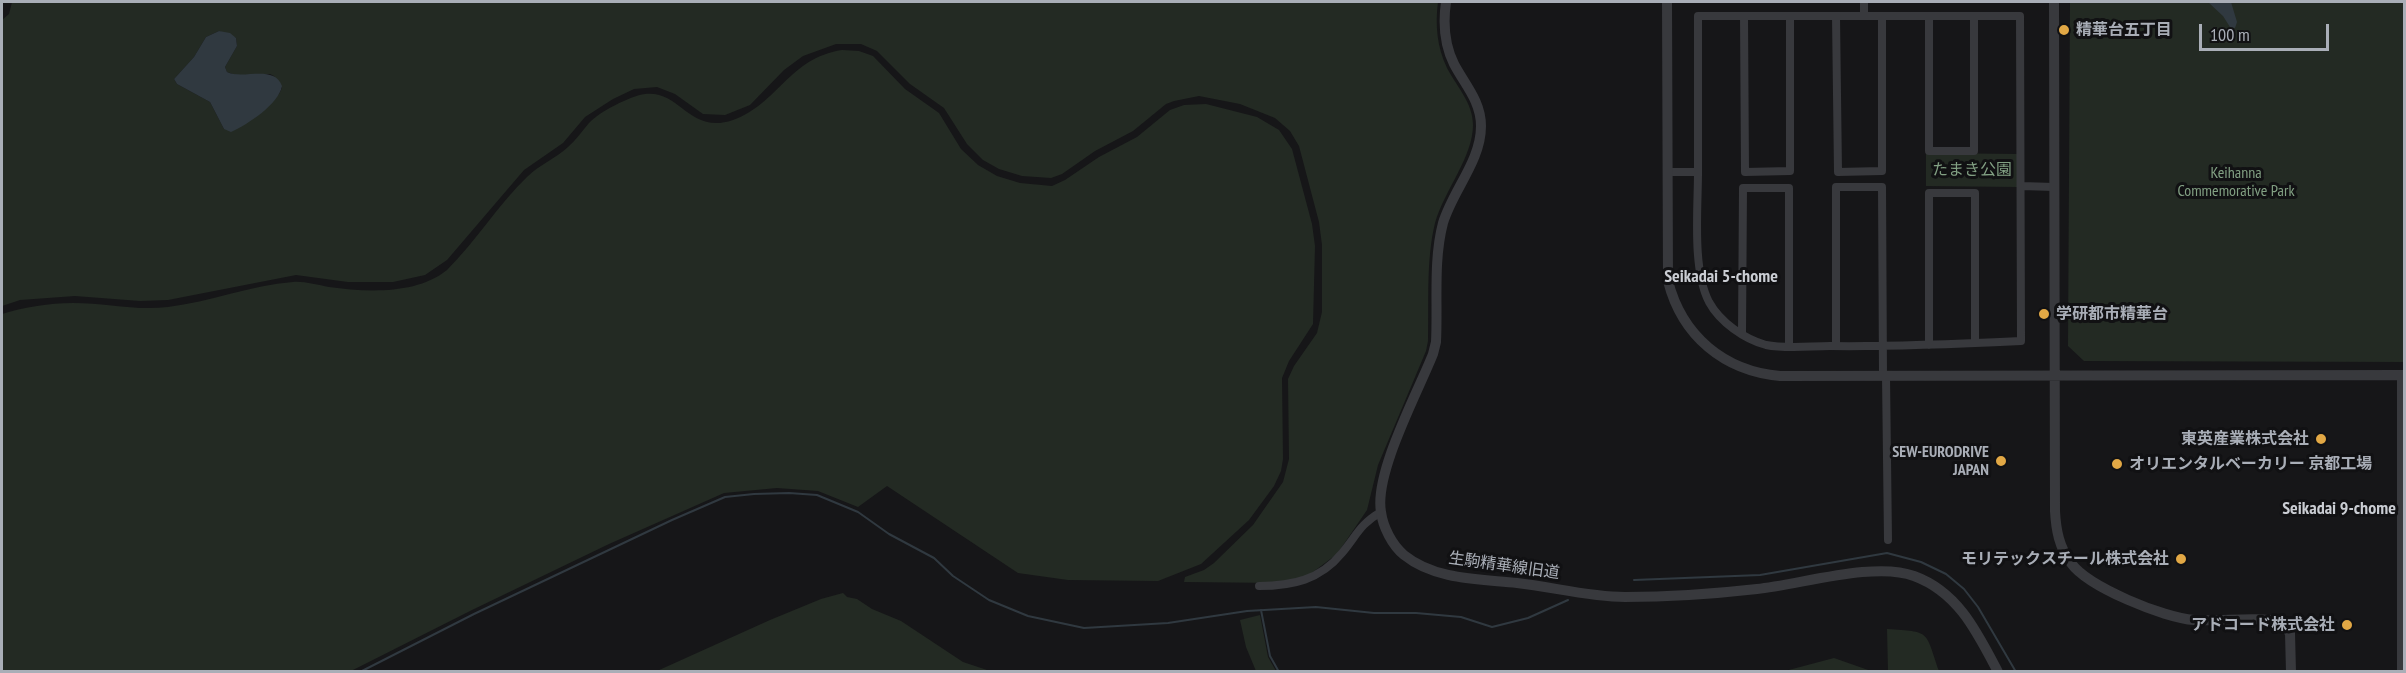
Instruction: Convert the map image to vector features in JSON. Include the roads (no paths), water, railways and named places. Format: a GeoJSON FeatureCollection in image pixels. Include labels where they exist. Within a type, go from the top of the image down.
{"type":"FeatureCollection","features":[{"type":"Feature","properties":{"kind":"street","name":"生駒精華線旧道"},"geometry":{"type":"LineString","coordinates":[[1446,2],[1444,28],[1446,42],[1455,66],[1477,104],[1481,117],[1480,138],[1443,224],[1438,255],[1436,342],[1381,483],[1381,512],[1396,547],[1413,561],[1434,571],[1454,576],[1604,596],[1625,597],[1759,589],[1870,572],[1898,571],[1934,584],[1952,598],[1976,631],[1998,672]]}},
{"type":"Feature","properties":{"kind":"street"},"geometry":{"type":"LineString","coordinates":[[1667,2],[1668,281],[1682,318],[1704,345],[1735,366],[1765,375],[2403,375],[2402,672]]}},
{"type":"Feature","properties":{"kind":"street"},"geometry":{"type":"LineString","coordinates":[[1864,2],[1864,16]]}},
{"type":"Feature","properties":{"kind":"street"},"geometry":{"type":"LineString","coordinates":[[2054,2],[2056,527],[2059,540],[2071,563],[2086,577],[2133,602],[2172,616],[2195,620],[2281,622],[2290,633],[2291,672]]}},
{"type":"Feature","properties":{"kind":"street"},"geometry":{"type":"LineString","coordinates":[[1698,16],[1864,16],[2020,16],[2021,341],[1883,346],[1768,345],[1730,326],[1718,314],[1703,287],[1699,263],[1698,16]]}},
{"type":"Feature","properties":{"kind":"street"},"geometry":{"type":"LineString","coordinates":[[1744,16],[1745,172],[1790,171],[1790,16]]}},
{"type":"Feature","properties":{"kind":"street"},"geometry":{"type":"LineString","coordinates":[[1836,16],[1838,172],[1882,171]]}},
{"type":"Feature","properties":{"kind":"street"},"geometry":{"type":"LineString","coordinates":[[1882,16],[1883,346],[1888,540]]}},
{"type":"Feature","properties":{"kind":"street"},"geometry":{"type":"LineString","coordinates":[[1929,16],[1929,151],[1974,151],[1974,16]]}},
{"type":"Feature","properties":{"kind":"street"},"geometry":{"type":"LineString","coordinates":[[1667,172],[1698,171]]}},
{"type":"Feature","properties":{"kind":"street"},"geometry":{"type":"LineString","coordinates":[[2020,186],[2054,187]]}},
{"type":"Feature","properties":{"kind":"street"},"geometry":{"type":"LineString","coordinates":[[1836,346],[1836,187],[1882,187]]}},
{"type":"Feature","properties":{"kind":"street"},"geometry":{"type":"LineString","coordinates":[[1742,333],[1743,188],[1789,188],[1789,346]]}},
{"type":"Feature","properties":{"kind":"street"},"geometry":{"type":"LineString","coordinates":[[1929,345],[1929,193],[1974,193],[1975,343]]}},
{"type":"Feature","properties":{"kind":"street"},"geometry":{"type":"LineString","coordinates":[[1259,586],[1290,585],[1314,577],[1341,555],[1365,521],[1381,512]]}},
{"type":"Feature","properties":{"kind":"waterway"},"geometry":{"type":"LineString","coordinates":[[360,672],[474,614],[672,520],[725,497],[754,494],[817,495],[858,512],[889,534],[934,558],[953,576],[989,600],[1028,616],[1084,628],[1168,623],[1247,611],[1316,607],[1374,613],[1416,613],[1461,617],[1492,627],[1528,618],[1568,600]]}},
{"type":"Feature","properties":{"kind":"waterway"},"geometry":{"type":"LineString","coordinates":[[1634,580],[1760,575],[1887,553],[1921,562],[1946,574],[1964,589],[1978,607],[2016,672]]}},
{"type":"Feature","properties":{"kind":"waterway"},"geometry":{"type":"LineString","coordinates":[[1261,610],[1270,656],[1279,672]]}},
{"type":"Feature","properties":{"kind":"place","name":"精華台五丁目"},"geometry":{"type":"Point","coordinates":[2064,30]}},
{"type":"Feature","properties":{"kind":"place","name":"学研都市精華台"},"geometry":{"type":"Point","coordinates":[2044,314]}},
{"type":"Feature","properties":{"kind":"place","name":"東英産業株式会社"},"geometry":{"type":"Point","coordinates":[2321,439]}},
{"type":"Feature","properties":{"kind":"place","name":"SEW-EURODRIVE JAPAN"},"geometry":{"type":"Point","coordinates":[2001,461]}},
{"type":"Feature","properties":{"kind":"place","name":"オリエンタルベーカリー 京都工場"},"geometry":{"type":"Point","coordinates":[2117,464]}},
{"type":"Feature","properties":{"kind":"place","name":"モリテックスチール株式会社"},"geometry":{"type":"Point","coordinates":[2181,559]}},
{"type":"Feature","properties":{"kind":"place","name":"アドコード株式会社"},"geometry":{"type":"Point","coordinates":[2347,625]}},
{"type":"Feature","properties":{"kind":"district","name":"Seikadai 5-chome"},"geometry":{"type":"Point","coordinates":[1721,277]}},
{"type":"Feature","properties":{"kind":"district","name":"Seikadai 9-chome"},"geometry":{"type":"Point","coordinates":[2339,509]}},
{"type":"Feature","properties":{"kind":"park label","name":"たまき公園"},"geometry":{"type":"Point","coordinates":[1972,170]}},
{"type":"Feature","properties":{"kind":"park label","name":"Keihanna Commemorative Park"},"geometry":{"type":"Point","coordinates":[2236,182]}}]}
